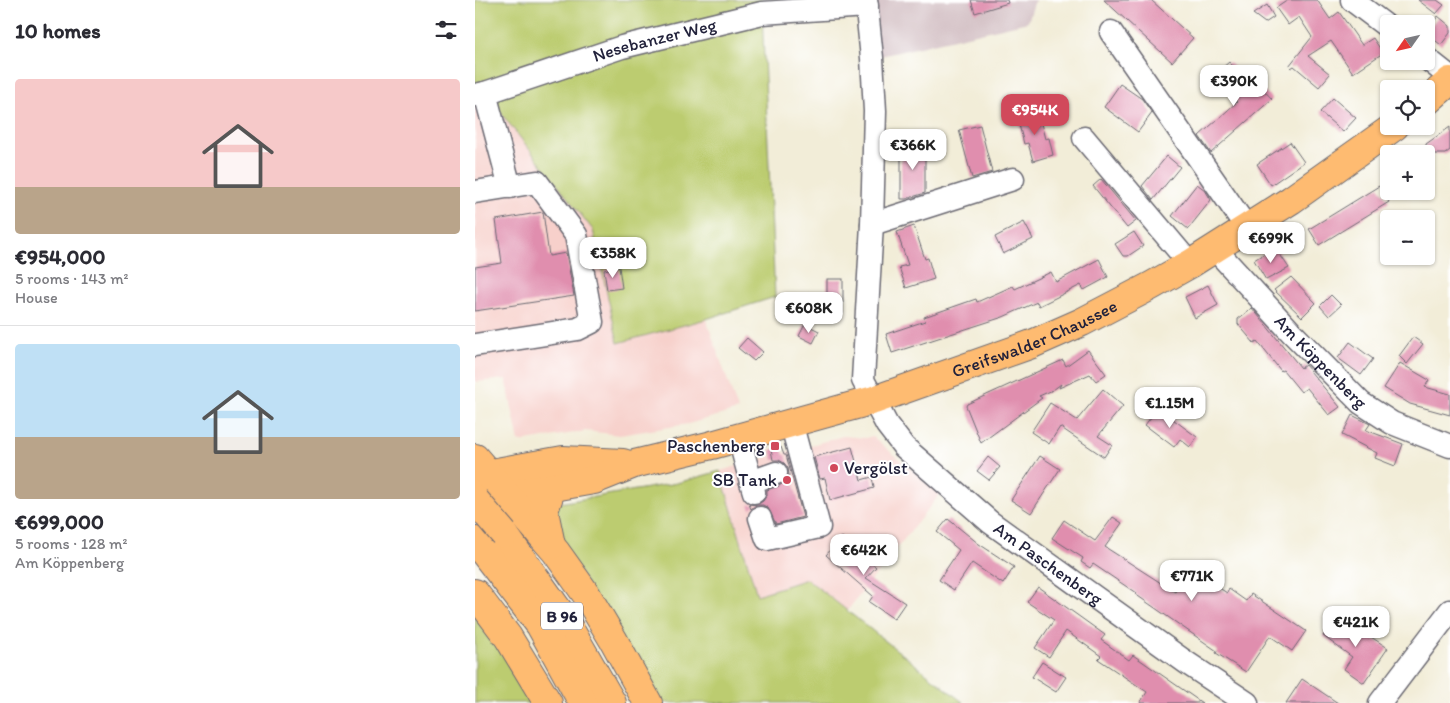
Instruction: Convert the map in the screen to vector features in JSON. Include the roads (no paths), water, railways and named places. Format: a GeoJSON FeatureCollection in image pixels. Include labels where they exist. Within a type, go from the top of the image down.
{"type":"FeatureCollection","features":[{"type":"Feature","properties":{"kind":"main road"},"geometry":{"type":"LineString","coordinates":[[1435,94],[1450,81]]}},
{"type":"Feature","properties":{"kind":"main road","name":"Greifswalder Chaussee"},"geometry":{"type":"LineString","coordinates":[[475,501],[594,480],[634,464],[739,438],[874,400],[1032,344],[1082,322],[1190,264],[1219,254],[1247,228],[1299,195],[1382,135]]}},
{"type":"Feature","properties":{"kind":"main road","name":"Greifswalder Chaussee"},"geometry":{"type":"LineString","coordinates":[[479,469],[563,460],[634,464]]}},
{"type":"Feature","properties":{"kind":"main road"},"geometry":{"type":"LineString","coordinates":[[479,469],[508,496],[551,545],[586,594],[648,703]]}},
{"type":"Feature","properties":{"kind":"main road"},"geometry":{"type":"LineString","coordinates":[[551,545],[544,511],[553,487]]}},
{"type":"Feature","properties":{"kind":"main road","name":"B 96"},"geometry":{"type":"LineString","coordinates":[[475,501],[504,534],[561,614],[612,703]]}},
{"type":"Feature","properties":{"kind":"main road","name":"B 96"},"geometry":{"type":"LineString","coordinates":[[475,541],[540,625],[583,703]]}},
{"type":"Feature","properties":{"kind":"main road"},"geometry":{"type":"LineString","coordinates":[[475,593],[508,637],[548,703]]}},
{"type":"Feature","properties":{"kind":"street"},"geometry":{"type":"LineString","coordinates":[[1353,0],[1380,21]]}},
{"type":"Feature","properties":{"kind":"street","name":"Nesebanzer Weg"},"geometry":{"type":"LineString","coordinates":[[480,94],[622,47],[761,13],[867,3]]}},
{"type":"Feature","properties":{"kind":"street","name":"Am Paschenberg"},"geometry":{"type":"LineString","coordinates":[[867,3],[875,111],[872,224],[863,380],[887,425],[904,447],[990,522],[1187,663],[1247,703]]}},
{"type":"Feature","properties":{"kind":"street"},"geometry":{"type":"LineString","coordinates":[[1111,32],[1247,228]]}},
{"type":"Feature","properties":{"kind":"street"},"geometry":{"type":"LineString","coordinates":[[1435,65],[1450,77]]}},
{"type":"Feature","properties":{"kind":"street"},"geometry":{"type":"LineString","coordinates":[[480,94],[510,187]]}},
{"type":"Feature","properties":{"kind":"street"},"geometry":{"type":"LineString","coordinates":[[1084,138],[1190,264]]}},
{"type":"Feature","properties":{"kind":"street"},"geometry":{"type":"LineString","coordinates":[[872,224],[1013,180]]}},
{"type":"Feature","properties":{"kind":"street"},"geometry":{"type":"LineString","coordinates":[[475,192],[537,182],[577,235],[592,322],[578,329],[475,345]]}},
{"type":"Feature","properties":{"kind":"street","name":"Am Köppenberg"},"geometry":{"type":"LineString","coordinates":[[1219,254],[1292,333],[1361,403],[1393,423],[1450,446]]}},
{"type":"Feature","properties":{"kind":"street"},"geometry":{"type":"LineString","coordinates":[[761,518],[767,540],[819,526],[791,469],[791,422]]}},
{"type":"Feature","properties":{"kind":"street"},"geometry":{"type":"LineString","coordinates":[[739,438],[752,487],[791,469]]}},
{"type":"Feature","properties":{"kind":"street"},"geometry":{"type":"LineString","coordinates":[[1379,703],[1450,611]]}},
{"type":"Feature","properties":{"kind":"place","name":"Paschenberg"},"geometry":{"type":"Point","coordinates":[775,446]}},
{"type":"Feature","properties":{"kind":"place","name":"Vergölst"},"geometry":{"type":"Point","coordinates":[834,468]}},
{"type":"Feature","properties":{"kind":"place","name":"SB Tank"},"geometry":{"type":"Point","coordinates":[787,480]}}]}
